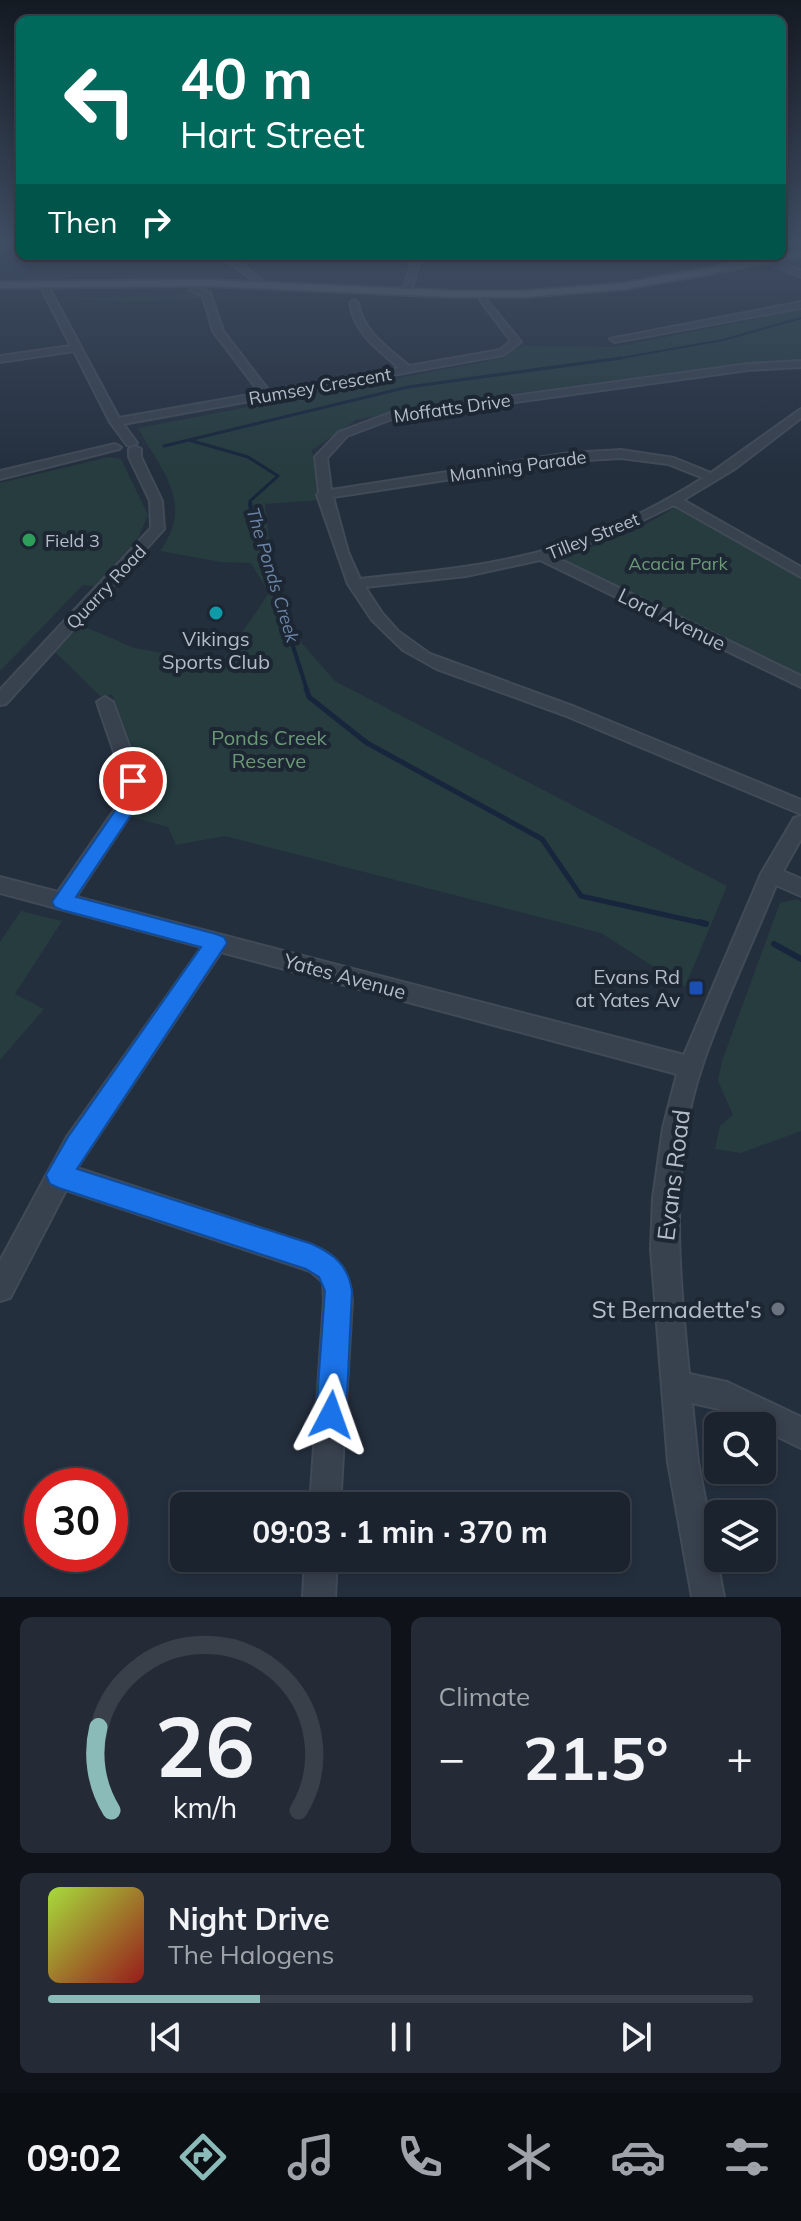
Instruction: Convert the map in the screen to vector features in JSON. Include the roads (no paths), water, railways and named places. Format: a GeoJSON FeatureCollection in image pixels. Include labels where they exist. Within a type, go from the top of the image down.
{"type":"FeatureCollection","features":[{"type":"Feature","properties":{"kind":"street","name":"Quarry Road"},"geometry":{"type":"LineString","coordinates":[[0,700],[157,529],[160,516],[158,506],[125,447],[116,422],[60,319]]}},
{"type":"Feature","properties":{"kind":"street"},"geometry":{"type":"LineString","coordinates":[[215,319],[218,331],[267,395]]}},
{"type":"Feature","properties":{"kind":"street"},"geometry":{"type":"LineString","coordinates":[[357,319],[408,370]]}},
{"type":"Feature","properties":{"kind":"street","name":"Rumsey Crescent"},"geometry":{"type":"LineString","coordinates":[[116,422],[503,352],[516,342],[498,319]]}},
{"type":"Feature","properties":{"kind":"street"},"geometry":{"type":"LineString","coordinates":[[615,339],[727,319]]}},
{"type":"Feature","properties":{"kind":"street"},"geometry":{"type":"LineString","coordinates":[[0,359],[75,348]]}},
{"type":"Feature","properties":{"kind":"street","name":"Moffatts Drive"},"geometry":{"type":"LineString","coordinates":[[801,364],[748,367],[390,416],[343,434],[321,457],[323,495],[355,584],[392,633],[431,661],[534,697],[801,807]]}},
{"type":"Feature","properties":{"kind":"street","name":"Tilley Street"},"geometry":{"type":"LineString","coordinates":[[355,584],[482,569],[542,556],[624,527],[768,441],[801,412]]}},
{"type":"Feature","properties":{"kind":"street"},"geometry":{"type":"LineString","coordinates":[[0,475],[125,447]]}},
{"type":"Feature","properties":{"kind":"street","name":"Manning Parade"},"geometry":{"type":"LineString","coordinates":[[323,495],[595,455],[621,454],[670,461],[710,477]]}},
{"type":"Feature","properties":{"kind":"street"},"geometry":{"type":"LineString","coordinates":[[672,499],[800,571]]}},
{"type":"Feature","properties":{"kind":"street","name":"Lord Avenue"},"geometry":{"type":"LineString","coordinates":[[542,556],[801,682]]}},
{"type":"Feature","properties":{"kind":"street"},"geometry":{"type":"LineString","coordinates":[[62,902],[133,797],[133,781],[105,702]]}},
{"type":"Feature","properties":{"kind":"street","name":"Evans Road"},"geometry":{"type":"LineString","coordinates":[[708,1597],[683,1462],[675,1385],[664,1224],[675,1128],[690,1067],[771,874],[801,823]]}},
{"type":"Feature","properties":{"kind":"street"},"geometry":{"type":"LineString","coordinates":[[771,874],[801,888]]}},
{"type":"Feature","properties":{"kind":"street","name":"Yates Avenue"},"geometry":{"type":"LineString","coordinates":[[0,885],[690,1067]]}},
{"type":"Feature","properties":{"kind":"street"},"geometry":{"type":"LineString","coordinates":[[0,1288],[76,1145],[216,943]]}},
{"type":"Feature","properties":{"kind":"street"},"geometry":{"type":"LineString","coordinates":[[59,1175],[322,1261],[334,1274],[338,1301],[326,1492]]}},
{"type":"Feature","properties":{"kind":"street"},"geometry":{"type":"LineString","coordinates":[[675,1385],[727,1396],[801,1433]]}},
{"type":"Feature","properties":{"kind":"street"},"geometry":{"type":"LineString","coordinates":[[319,1597],[320,1572]]}},
{"type":"Feature","properties":{"kind":"waterway","name":"The Ponds Creek"},"geometry":{"type":"LineString","coordinates":[[610,360],[723,340],[799,319]]}},
{"type":"Feature","properties":{"kind":"waterway","name":"The Ponds Creek"},"geometry":{"type":"LineString","coordinates":[[189,440],[408,387],[621,358]]}},
{"type":"Feature","properties":{"kind":"waterway"},"geometry":{"type":"LineString","coordinates":[[164,446],[189,440]]}},
{"type":"Feature","properties":{"kind":"waterway","name":"The Ponds Creek"},"geometry":{"type":"LineString","coordinates":[[189,440],[248,457],[278,476],[250,501],[251,506]]}},
{"type":"Feature","properties":{"kind":"waterway","name":"The Ponds Creek"},"geometry":{"type":"LineString","coordinates":[[250,504],[307,690]]}},
{"type":"Feature","properties":{"kind":"waterway","name":"The Ponds Creek"},"geometry":{"type":"LineString","coordinates":[[306,688],[309,697],[367,743],[542,839],[581,896],[706,924],[699,922]]}},
{"type":"Feature","properties":{"kind":"waterway","name":"The Ponds Creek"},"geometry":{"type":"LineString","coordinates":[[774,944],[801,959]]}},
{"type":"Feature","properties":{"kind":"place","name":"Field 3"},"geometry":{"type":"Point","coordinates":[29,540]}},
{"type":"Feature","properties":{"kind":"place","name":"Vikings Sports Club"},"geometry":{"type":"Point","coordinates":[216,613]}},
{"type":"Feature","properties":{"kind":"place","name":"Evans Rd at Yates Av"},"geometry":{"type":"Point","coordinates":[696,988]}},
{"type":"Feature","properties":{"kind":"place","name":"St Bernadette's"},"geometry":{"type":"Point","coordinates":[778,1309]}},
{"type":"Feature","properties":{"kind":"park label","name":"Acacia Park"},"geometry":{"type":"Point","coordinates":[678,563]}},
{"type":"Feature","properties":{"kind":"park label","name":"Ponds Creek Reserve"},"geometry":{"type":"Point","coordinates":[269,748]}}]}
